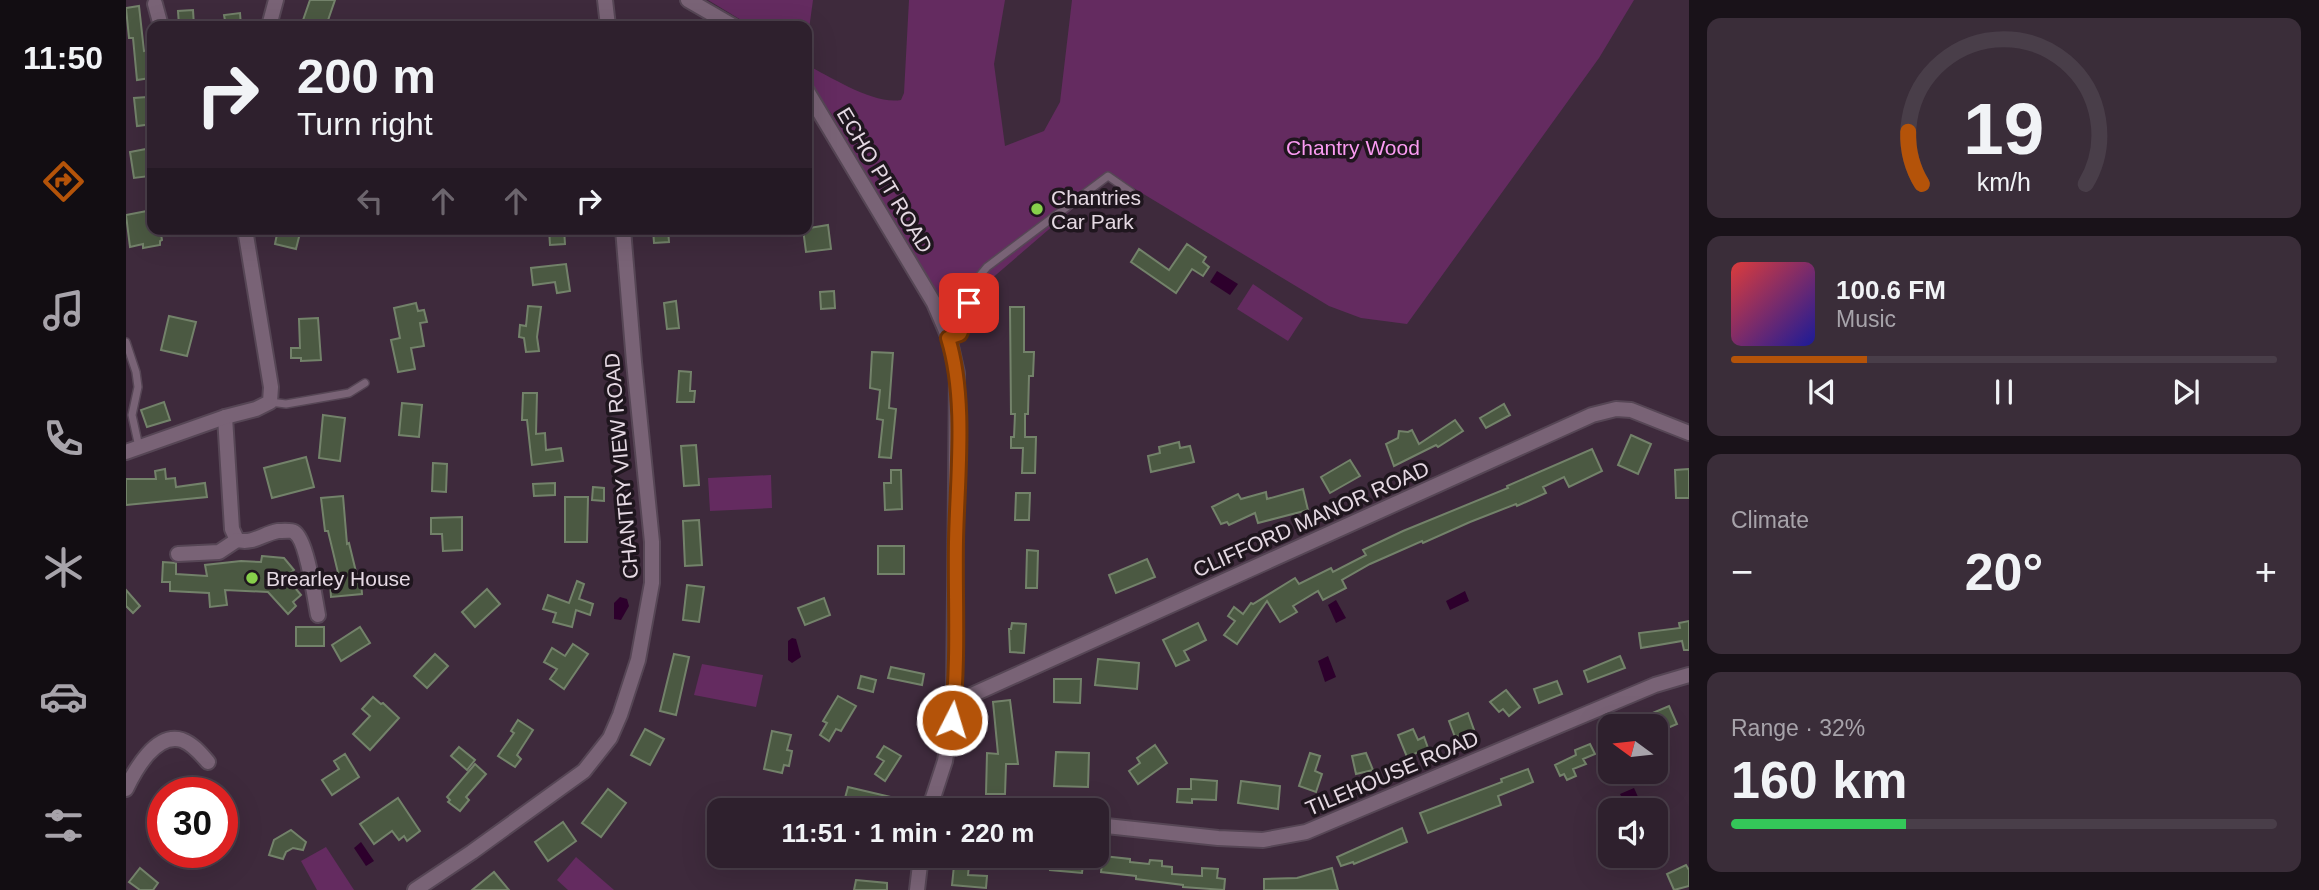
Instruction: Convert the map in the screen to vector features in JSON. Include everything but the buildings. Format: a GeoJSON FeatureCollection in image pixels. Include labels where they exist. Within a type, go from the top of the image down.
{"type":"FeatureCollection","features":[{"type":"Feature","properties":{"kind":"street"},"geometry":{"type":"LineString","coordinates":[[270,21],[276,0]]}},
{"type":"Feature","properties":{"kind":"street"},"geometry":{"type":"LineString","coordinates":[[606,0],[608,21]]}},
{"type":"Feature","properties":{"kind":"street"},"geometry":{"type":"LineString","coordinates":[[688,0],[724,21]]}},
{"type":"Feature","properties":{"kind":"street"},"geometry":{"type":"LineString","coordinates":[[155,4],[159,21]]}},
{"type":"Feature","properties":{"kind":"street","name":"ECHO PIT ROAD"},"geometry":{"type":"LineString","coordinates":[[812,99],[920,280],[946,333],[957,373],[954,703],[945,761],[933,798]]}},
{"type":"Feature","properties":{"kind":"street"},"geometry":{"type":"LineString","coordinates":[[132,450],[225,417],[257,409],[270,401],[271,387],[246,235]]}},
{"type":"Feature","properties":{"kind":"street","name":"CHANTRY VIEW ROAD"},"geometry":{"type":"LineString","coordinates":[[415,890],[584,771],[610,738],[638,660],[652,583],[652,542],[623,235]]}},
{"type":"Feature","properties":{"kind":"street","name":"CLIFFORD MANOR ROAD"},"geometry":{"type":"LineString","coordinates":[[954,703],[1592,415],[1616,409],[1631,410],[1689,433]]}},
{"type":"Feature","properties":{"kind":"street"},"geometry":{"type":"LineString","coordinates":[[225,417],[232,529],[237,540]]}},
{"type":"Feature","properties":{"kind":"street"},"geometry":{"type":"LineString","coordinates":[[178,554],[219,552],[237,540],[247,542],[281,531],[294,532],[301,539],[318,615]]}},
{"type":"Feature","properties":{"kind":"street","name":"TILEHOUSE ROAD"},"geometry":{"type":"LineString","coordinates":[[1109,826],[1263,840],[1306,832],[1655,685],[1689,675]]}},
{"type":"Feature","properties":{"kind":"street"},"geometry":{"type":"LineString","coordinates":[[126,789],[151,751],[164,741],[179,739],[192,745],[208,762]]}},
{"type":"Feature","properties":{"kind":"street"},"geometry":{"type":"LineString","coordinates":[[917,890],[920,868]]}},
{"type":"Feature","properties":{"kind":"lane"},"geometry":{"type":"LineString","coordinates":[[946,333],[960,334],[966,320],[972,285],[987,267],[1083,190],[1108,176],[1131,192]]}},
{"type":"Feature","properties":{"kind":"lane"},"geometry":{"type":"LineString","coordinates":[[126,342],[138,387],[132,415],[132,450]]}},
{"type":"Feature","properties":{"kind":"lane"},"geometry":{"type":"LineString","coordinates":[[270,401],[286,404],[349,393],[365,383]]}},
{"type":"Feature","properties":{"kind":"green space"},"geometry":{"type":"Polygon","coordinates":[[[708,0],[813,0],[810,21],[743,21],[708,0]]]}},
{"type":"Feature","properties":{"kind":"green space","name":"Chantry Wood"},"geometry":{"type":"Polygon","coordinates":[[[909,0],[1005,0],[994,64],[1005,146],[1044,131],[1060,102],[1072,0],[1634,0],[1599,58],[1407,324],[1361,318],[1329,306],[1112,175],[983,286],[973,297],[961,327],[951,328],[937,294],[858,168],[831,113],[812,88],[812,68],[840,83],[878,98],[901,100],[904,93],[909,0]]]}},
{"type":"Feature","properties":{"kind":"green space"},"geometry":{"type":"Polygon","coordinates":[[[1253,284],[1303,318],[1288,341],[1237,309],[1253,284]]]}},
{"type":"Feature","properties":{"kind":"green space"},"geometry":{"type":"Polygon","coordinates":[[[771,475],[772,508],[710,511],[708,478],[771,475]]]}},
{"type":"Feature","properties":{"kind":"green space"},"geometry":{"type":"Polygon","coordinates":[[[702,664],[763,675],[756,707],[694,695],[702,664]]]}},
{"type":"Feature","properties":{"kind":"green space"},"geometry":{"type":"Polygon","coordinates":[[[326,847],[354,890],[317,890],[301,861],[326,847]]]}},
{"type":"Feature","properties":{"kind":"green space"},"geometry":{"type":"Polygon","coordinates":[[[576,857],[614,890],[568,890],[557,880],[576,857]]]}},
{"type":"Feature","properties":{"kind":"shaded area"},"geometry":{"type":"Polygon","coordinates":[[[1217,271],[1238,284],[1230,295],[1210,282],[1217,271]]]}},
{"type":"Feature","properties":{"kind":"shaded area"},"geometry":{"type":"Polygon","coordinates":[[[1465,591],[1469,601],[1450,610],[1446,601],[1465,591]]]}},
{"type":"Feature","properties":{"kind":"shaded area"},"geometry":{"type":"Polygon","coordinates":[[[620,597],[627,599],[629,606],[621,620],[614,619],[614,603],[620,597]]]}},
{"type":"Feature","properties":{"kind":"shaded area"},"geometry":{"type":"Polygon","coordinates":[[[1336,600],[1346,618],[1336,623],[1328,605],[1336,600]]]}},
{"type":"Feature","properties":{"kind":"shaded area"},"geometry":{"type":"Polygon","coordinates":[[[796,639],[801,657],[792,663],[788,660],[788,641],[796,639]]]}},
{"type":"Feature","properties":{"kind":"shaded area"},"geometry":{"type":"Polygon","coordinates":[[[1328,656],[1336,677],[1325,682],[1318,661],[1328,656]]]}},
{"type":"Feature","properties":{"kind":"shaded area"},"geometry":{"type":"Polygon","coordinates":[[[1634,788],[1638,798],[1622,798],[1620,794],[1634,788]]]}},
{"type":"Feature","properties":{"kind":"shaded area"},"geometry":{"type":"Polygon","coordinates":[[[361,842],[374,861],[366,866],[354,848],[361,842]]]}},
{"type":"Feature","properties":{"kind":"place","name":"Chantries Car Park"},"geometry":{"type":"Point","coordinates":[1037,209]}},
{"type":"Feature","properties":{"kind":"place","name":"Brearley House"},"geometry":{"type":"Point","coordinates":[252,578]}},
{"type":"Feature","properties":{"kind":"route"},"geometry":{"type":"LineString","coordinates":[[952,720],[956,666],[958,433],[957,373],[948,338],[960,334],[969,303]]}}]}
